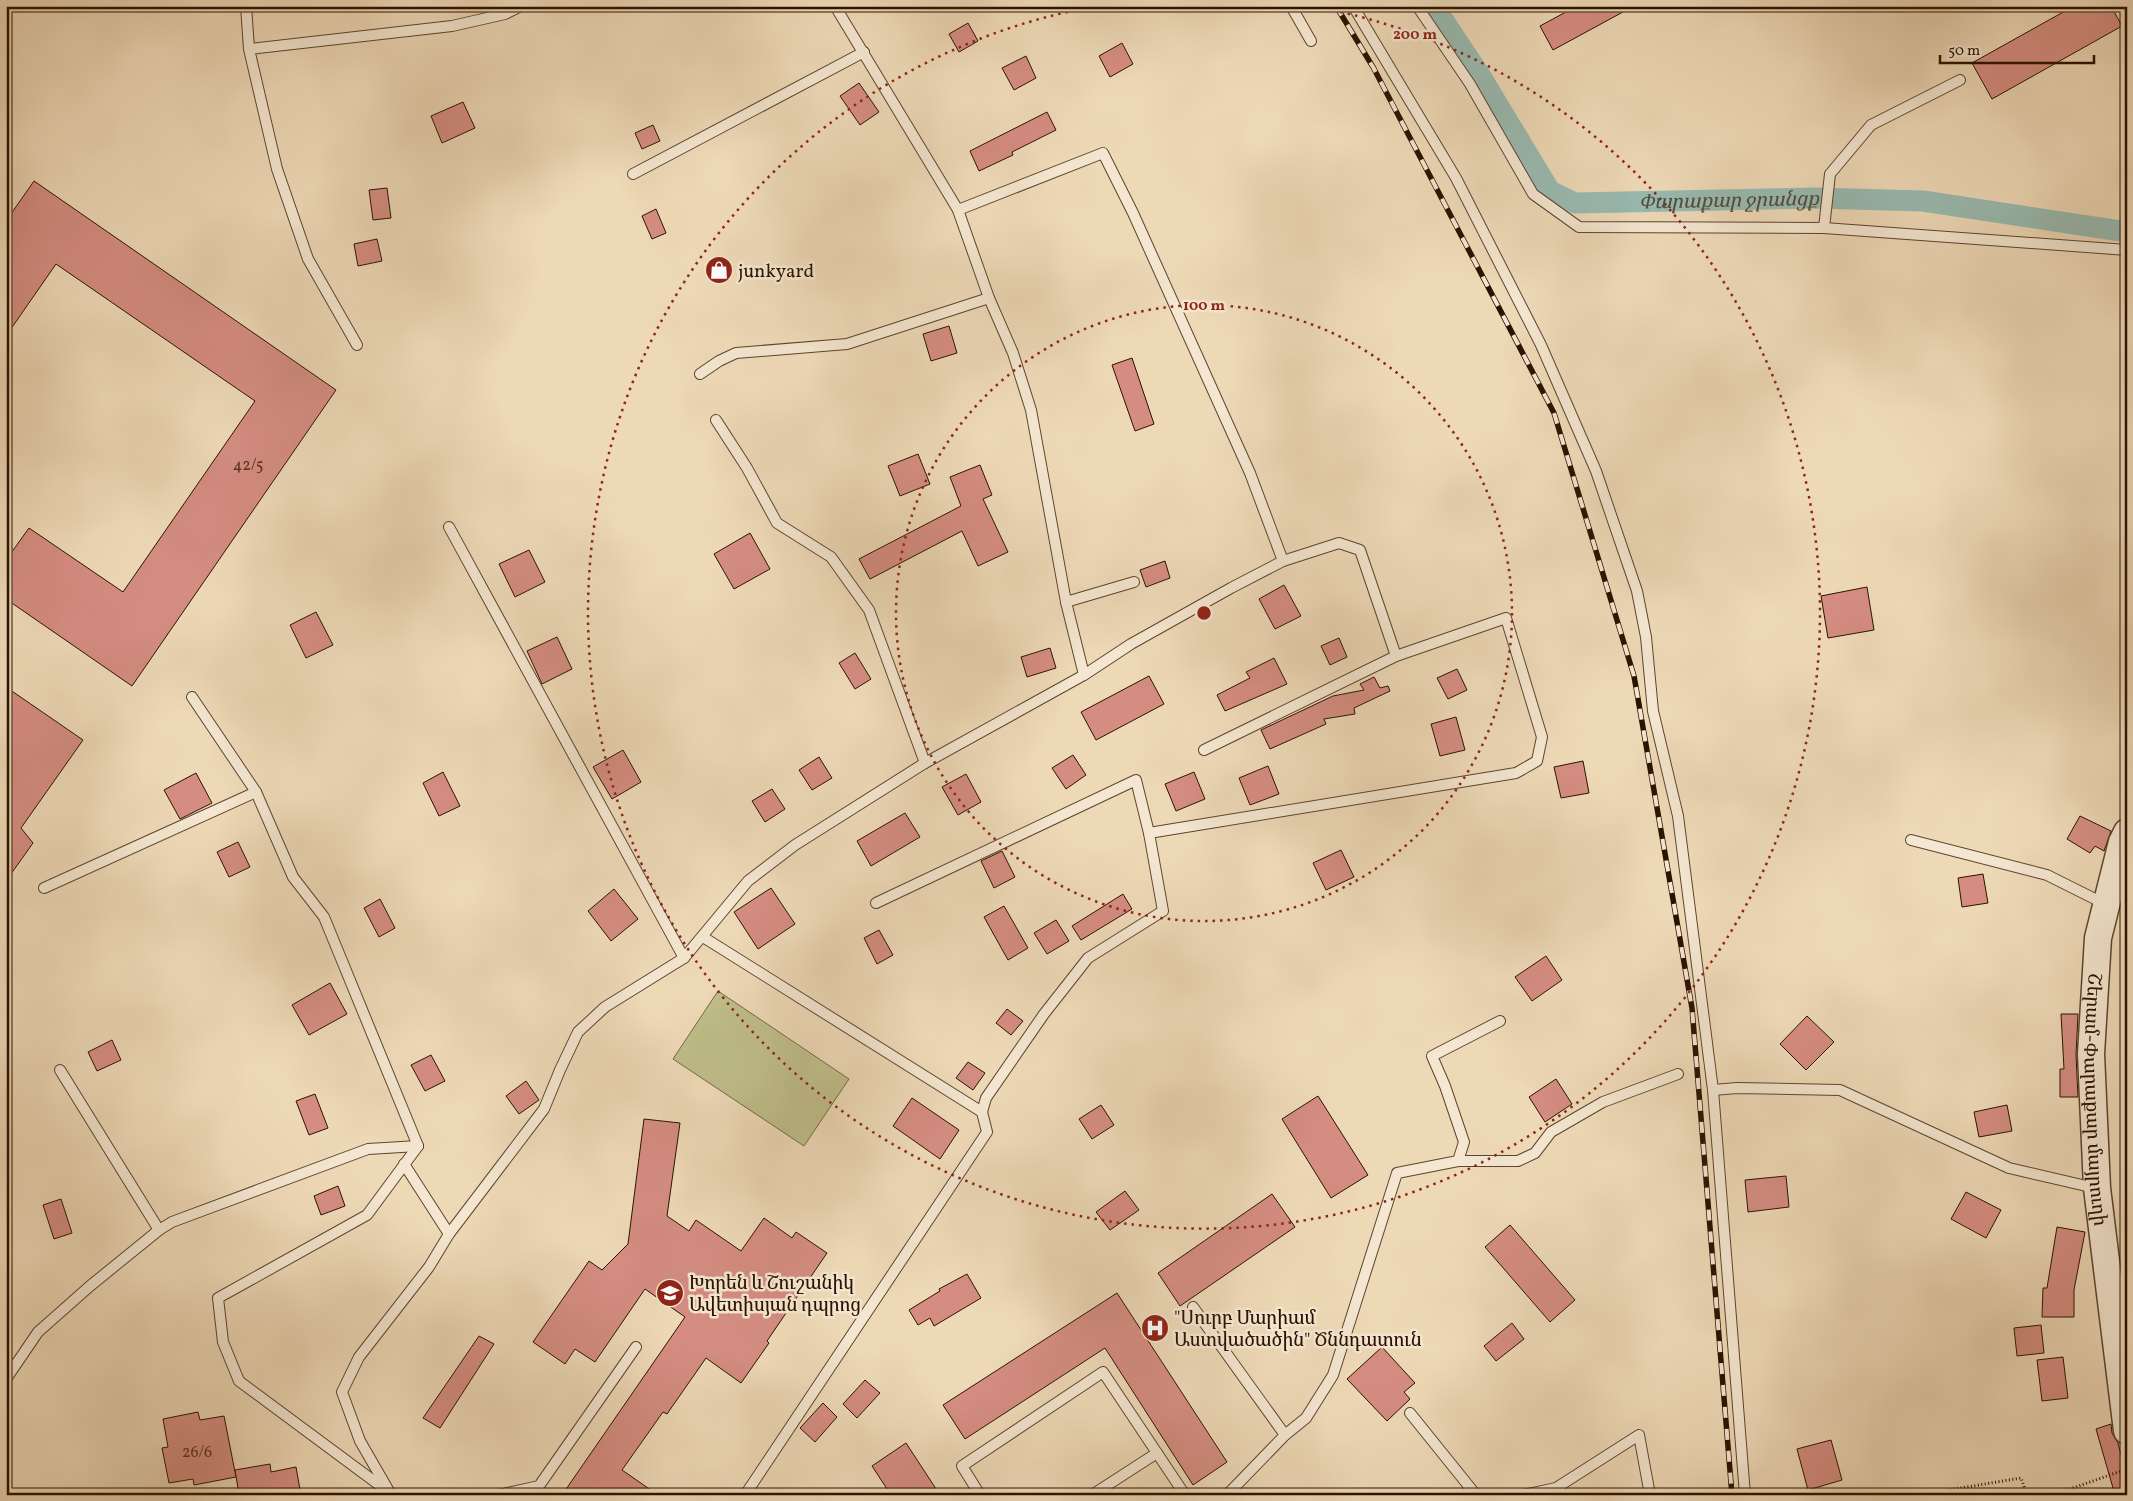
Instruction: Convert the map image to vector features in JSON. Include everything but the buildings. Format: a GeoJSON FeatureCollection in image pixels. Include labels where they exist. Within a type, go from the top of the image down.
{"type":"FeatureCollection","features":[{"type":"Feature","properties":{"kind":"street","name":"Շերամ-Փարաքար մայրուղի"},"geometry":{"type":"LineString","coordinates":[[2127,832],[2122,842],[2098,938],[2091,1054],[2097,1188],[2127,1431]]}},
{"type":"Feature","properties":{"kind":"lane"},"geometry":{"type":"LineString","coordinates":[[246,6],[249,49],[277,169],[308,259],[357,345]]}},
{"type":"Feature","properties":{"kind":"lane"},"geometry":{"type":"LineString","coordinates":[[249,49],[452,26],[505,14],[521,6]]}},
{"type":"Feature","properties":{"kind":"lane"},"geometry":{"type":"LineString","coordinates":[[835,6],[958,210],[989,298],[1014,353],[1031,410],[1066,602],[1084,675]]}},
{"type":"Feature","properties":{"kind":"lane"},"geometry":{"type":"LineString","coordinates":[[1291,6],[1310,40]]}},
{"type":"Feature","properties":{"kind":"lane"},"geometry":{"type":"LineString","coordinates":[[1353,6],[1456,178],[1541,345],[1596,471],[1637,591],[1646,637],[1653,712],[1678,816],[1713,1090],[1745,1495]]}},
{"type":"Feature","properties":{"kind":"lane"},"geometry":{"type":"LineString","coordinates":[[1417,6],[1470,84],[1533,194],[1579,227],[1824,228],[2127,250]]}},
{"type":"Feature","properties":{"kind":"lane"},"geometry":{"type":"LineString","coordinates":[[634,174],[864,52]]}},
{"type":"Feature","properties":{"kind":"lane"},"geometry":{"type":"LineString","coordinates":[[1824,228],[1830,174],[1870,125],[1960,80]]}},
{"type":"Feature","properties":{"kind":"lane"},"geometry":{"type":"LineString","coordinates":[[958,210],[1103,153],[1137,222],[1250,472],[1283,561]]}},
{"type":"Feature","properties":{"kind":"lane"},"geometry":{"type":"LineString","coordinates":[[700,374],[719,361],[736,353],[847,344],[989,298]]}},
{"type":"Feature","properties":{"kind":"lane"},"geometry":{"type":"LineString","coordinates":[[716,420],[747,468],[777,523],[831,557],[868,610],[924,763]]}},
{"type":"Feature","properties":{"kind":"lane"},"geometry":{"type":"LineString","coordinates":[[449,527],[684,958]]}},
{"type":"Feature","properties":{"kind":"lane"},"geometry":{"type":"LineString","coordinates":[[391,1494],[360,1441],[342,1392],[359,1357],[428,1268],[449,1234],[544,1109],[578,1032],[604,1007],[684,958],[748,881],[795,845],[924,763],[1084,675],[1131,644],[1283,561],[1339,543],[1360,550],[1396,656]]}},
{"type":"Feature","properties":{"kind":"lane"},"geometry":{"type":"LineString","coordinates":[[1066,602],[1134,582]]}},
{"type":"Feature","properties":{"kind":"lane"},"geometry":{"type":"LineString","coordinates":[[1149,832],[1516,772],[1537,761],[1542,737],[1506,618],[1396,656],[1204,750]]}},
{"type":"Feature","properties":{"kind":"lane"},"geometry":{"type":"LineString","coordinates":[[192,697],[256,792],[293,877],[324,917],[418,1146]]}},
{"type":"Feature","properties":{"kind":"lane"},"geometry":{"type":"LineString","coordinates":[[745,1495],[987,1132],[982,1112],[986,1098],[1044,1014],[1088,958],[1163,912],[1149,832],[1136,780],[876,902]]}},
{"type":"Feature","properties":{"kind":"lane"},"geometry":{"type":"LineString","coordinates":[[44,888],[256,792]]}},
{"type":"Feature","properties":{"kind":"lane"},"geometry":{"type":"LineString","coordinates":[[1911,840],[2047,875],[2106,904]]}},
{"type":"Feature","properties":{"kind":"lane"},"geometry":{"type":"LineString","coordinates":[[703,937],[982,1112]]}},
{"type":"Feature","properties":{"kind":"lane"},"geometry":{"type":"LineString","coordinates":[[1458,1162],[1464,1142],[1445,1086],[1432,1056],[1500,1021]]}},
{"type":"Feature","properties":{"kind":"lane"},"geometry":{"type":"LineString","coordinates":[[60,1070],[159,1230]]}},
{"type":"Feature","properties":{"kind":"lane"},"geometry":{"type":"LineString","coordinates":[[1227,1495],[1285,1435],[1306,1418],[1333,1375],[1397,1173],[1458,1162],[1518,1162],[1535,1153],[1551,1132],[1603,1102],[1678,1074]]}},
{"type":"Feature","properties":{"kind":"lane"},"geometry":{"type":"LineString","coordinates":[[1713,1090],[1737,1088],[1840,1090],[2009,1168],[2097,1188]]}},
{"type":"Feature","properties":{"kind":"lane"},"geometry":{"type":"LineString","coordinates":[[391,1494],[239,1381],[223,1342],[218,1298],[368,1215],[418,1146]]}},
{"type":"Feature","properties":{"kind":"lane"},"geometry":{"type":"LineString","coordinates":[[6,1380],[38,1332],[159,1230],[172,1222],[368,1149],[418,1146]]}},
{"type":"Feature","properties":{"kind":"lane"},"geometry":{"type":"LineString","coordinates":[[404,1164],[449,1234]]}},
{"type":"Feature","properties":{"kind":"lane"},"geometry":{"type":"LineString","coordinates":[[1193,1307],[1285,1435]]}},
{"type":"Feature","properties":{"kind":"lane"},"geometry":{"type":"LineString","coordinates":[[498,1495],[539,1486],[636,1347]]}},
{"type":"Feature","properties":{"kind":"lane"},"geometry":{"type":"LineString","coordinates":[[980,1495],[962,1466],[1103,1372],[1185,1495]]}},
{"type":"Feature","properties":{"kind":"lane"},"geometry":{"type":"LineString","coordinates":[[1410,1413],[1476,1495]]}},
{"type":"Feature","properties":{"kind":"lane"},"geometry":{"type":"LineString","coordinates":[[1523,1495],[1556,1488],[1640,1435],[1650,1495]]}},
{"type":"Feature","properties":{"kind":"lane"},"geometry":{"type":"LineString","coordinates":[[1092,1495],[1157,1453]]}},
{"type":"Feature","properties":{"kind":"path"},"geometry":{"type":"LineString","coordinates":[[2054,1495],[2127,1468]]}},
{"type":"Feature","properties":{"kind":"path"},"geometry":{"type":"LineString","coordinates":[[1905,1495],[2022,1478],[2027,1495]]}},
{"type":"Feature","properties":{"kind":"shaded area"},"geometry":{"type":"Polygon","coordinates":[[[718,991],[849,1079],[804,1146],[673,1059],[718,991]]]}},
{"type":"Feature","properties":{"kind":"waterway","name":"Փարաքար ջրանցք"},"geometry":{"type":"LineString","coordinates":[[1434,6],[1480,75],[1550,191],[1575,203],[1814,198],[1923,201],[2127,232]]}},
{"type":"Feature","properties":{"kind":"railway"},"geometry":{"type":"LineString","coordinates":[[1336,6],[1373,67],[1554,413],[1634,676],[1692,1008],[1732,1495]]}},
{"type":"Feature","properties":{"kind":"place","name":"junkyard"},"geometry":{"type":"Point","coordinates":[719,270]}},
{"type":"Feature","properties":{"kind":"place","name":"Խորեն և Շուշանիկ Ավետիսյան դպրոց"},"geometry":{"type":"Point","coordinates":[670,1293]}},
{"type":"Feature","properties":{"kind":"place","name":"\"Սուրբ Մարիամ Աստվածածին\" Ծննդատուն"},"geometry":{"type":"Point","coordinates":[1155,1328]}}]}
